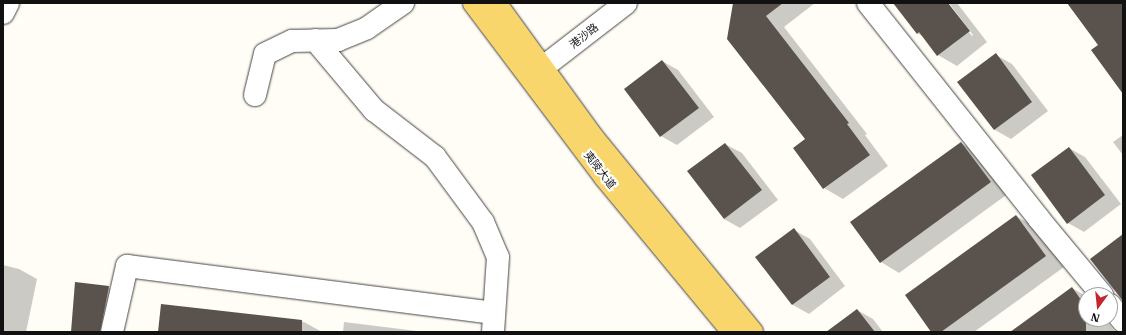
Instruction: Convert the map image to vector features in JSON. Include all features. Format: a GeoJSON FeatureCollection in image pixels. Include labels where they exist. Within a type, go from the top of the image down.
{"type":"FeatureCollection","features":[{"type":"Feature","properties":{"kind":"main road","name":"夷陵大道"},"geometry":{"type":"LineString","coordinates":[[474,3],[605,177],[732,332]]}},
{"type":"Feature","properties":{"kind":"main road","name":"夷陵大道"},"geometry":{"type":"LineString","coordinates":[[495,3],[593,138],[752,332]]}},
{"type":"Feature","properties":{"kind":"street"},"geometry":{"type":"LineString","coordinates":[[3,13],[8,3]]}},
{"type":"Feature","properties":{"kind":"street"},"geometry":{"type":"LineString","coordinates":[[255,95],[265,54],[292,41],[338,40],[367,28],[403,3]]}},
{"type":"Feature","properties":{"kind":"street","name":"港沙路"},"geometry":{"type":"LineString","coordinates":[[542,68],[626,3]]}},
{"type":"Feature","properties":{"kind":"street"},"geometry":{"type":"LineString","coordinates":[[868,3],[1039,219],[1095,287]]}},
{"type":"Feature","properties":{"kind":"street"},"geometry":{"type":"LineString","coordinates":[[112,332],[127,266],[494,322],[498,257],[483,222],[435,157],[374,110],[315,40]]}},
{"type":"Feature","properties":{"kind":"building"},"geometry":{"type":"Polygon","coordinates":[[[733,3],[783,3],[766,16],[849,123],[847,124],[870,155],[823,189],[793,148],[805,139],[727,39],[733,3]]]}},
{"type":"Feature","properties":{"kind":"building"},"geometry":{"type":"Polygon","coordinates":[[[893,3],[948,3],[970,31],[937,56],[919,32],[917,34],[893,3]]]}},
{"type":"Feature","properties":{"kind":"building"},"geometry":{"type":"Polygon","coordinates":[[[1067,3],[1123,3],[1123,94],[1091,50],[1098,45],[1067,3]]]}},
{"type":"Feature","properties":{"kind":"building"},"geometry":{"type":"Polygon","coordinates":[[[996,53],[1032,102],[994,130],[957,82],[996,53]]]}},
{"type":"Feature","properties":{"kind":"building"},"geometry":{"type":"Polygon","coordinates":[[[662,60],[699,108],[660,137],[624,89],[662,60]]]}},
{"type":"Feature","properties":{"kind":"building"},"geometry":{"type":"Polygon","coordinates":[[[961,142],[991,182],[880,263],[850,222],[961,142]]]}},
{"type":"Feature","properties":{"kind":"building"},"geometry":{"type":"Polygon","coordinates":[[[725,143],[762,190],[724,219],[687,171],[725,143]]]}},
{"type":"Feature","properties":{"kind":"building"},"geometry":{"type":"Polygon","coordinates":[[[1069,147],[1105,195],[1067,224],[1031,175],[1069,147]]]}},
{"type":"Feature","properties":{"kind":"building"},"geometry":{"type":"Polygon","coordinates":[[[1016,215],[1046,256],[941,332],[931,332],[905,295],[1016,215]]]}},
{"type":"Feature","properties":{"kind":"building"},"geometry":{"type":"Polygon","coordinates":[[[794,228],[830,277],[792,305],[755,257],[794,228]]]}},
{"type":"Feature","properties":{"kind":"building"},"geometry":{"type":"Polygon","coordinates":[[[1123,234],[1123,301],[1118,295],[1118,287],[1112,287],[1090,259],[1123,234]]]}},
{"type":"Feature","properties":{"kind":"building"},"geometry":{"type":"Polygon","coordinates":[[[75,282],[109,286],[100,332],[71,332],[75,282]]]}},
{"type":"Feature","properties":{"kind":"building"},"geometry":{"type":"Polygon","coordinates":[[[1072,287],[1078,296],[1078,327],[1086,327],[1086,332],[1010,332],[1072,287]]]}},
{"type":"Feature","properties":{"kind":"building"},"geometry":{"type":"Polygon","coordinates":[[[161,304],[302,320],[302,332],[158,332],[161,304]]]}},
{"type":"Feature","properties":{"kind":"building"},"geometry":{"type":"Polygon","coordinates":[[[857,309],[875,332],[826,332],[857,309]]]}}]}
